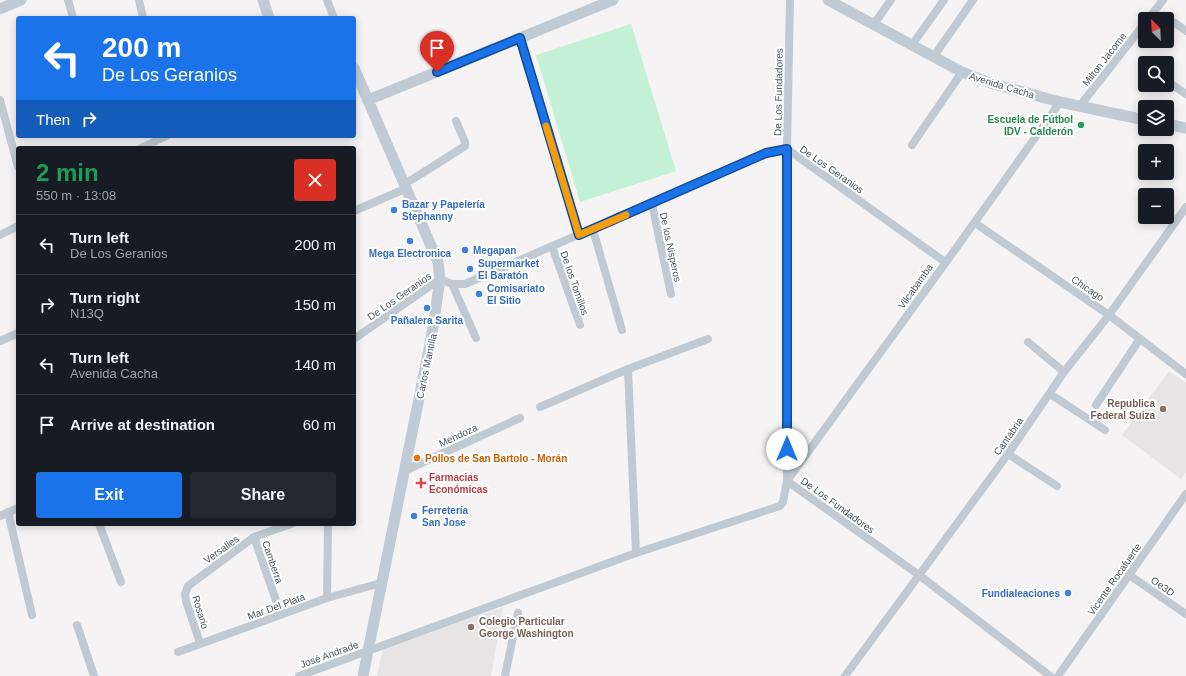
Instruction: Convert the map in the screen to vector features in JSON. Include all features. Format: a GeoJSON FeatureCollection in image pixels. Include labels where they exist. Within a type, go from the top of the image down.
{"type":"FeatureCollection","features":[{"type":"Feature","properties":{"kind":"street"},"geometry":{"type":"LineString","coordinates":[[0,9],[20,0]]}},
{"type":"Feature","properties":{"kind":"street"},"geometry":{"type":"LineString","coordinates":[[68,0],[72,16]]}},
{"type":"Feature","properties":{"kind":"street"},"geometry":{"type":"LineString","coordinates":[[139,0],[143,16]]}},
{"type":"Feature","properties":{"kind":"street"},"geometry":{"type":"LineString","coordinates":[[263,0],[268,16]]}},
{"type":"Feature","properties":{"kind":"street"},"geometry":{"type":"LineString","coordinates":[[327,0],[333,16]]}},
{"type":"Feature","properties":{"kind":"street"},"geometry":{"type":"LineString","coordinates":[[368,100],[613,0]]}},
{"type":"Feature","properties":{"kind":"street","name":"De Los Fundadores"},"geometry":{"type":"LineString","coordinates":[[790,0],[787,149],[787,481],[919,575],[1050,676]]}},
{"type":"Feature","properties":{"kind":"street","name":"Avenida Cacha"},"geometry":{"type":"LineString","coordinates":[[828,0],[962,72],[990,83],[1079,107],[1138,119]]}},
{"type":"Feature","properties":{"kind":"street"},"geometry":{"type":"LineString","coordinates":[[874,24],[891,0]]}},
{"type":"Feature","properties":{"kind":"street"},"geometry":{"type":"LineString","coordinates":[[912,45],[944,0]]}},
{"type":"Feature","properties":{"kind":"street"},"geometry":{"type":"LineString","coordinates":[[934,56],[972,0]]}},
{"type":"Feature","properties":{"kind":"street"},"geometry":{"type":"LineString","coordinates":[[1154,12],[1163,0]]}},
{"type":"Feature","properties":{"kind":"street"},"geometry":{"type":"LineString","coordinates":[[1175,23],[1186,31]]}},
{"type":"Feature","properties":{"kind":"street","name":"Milton Jacome"},"geometry":{"type":"LineString","coordinates":[[1079,107],[1138,32]]}},
{"type":"Feature","properties":{"kind":"street"},"geometry":{"type":"LineString","coordinates":[[520,38],[579,235]]}},
{"type":"Feature","properties":{"kind":"street"},"geometry":{"type":"LineString","coordinates":[[912,145],[962,72]]}},
{"type":"Feature","properties":{"kind":"street","name":"Carlos Mantilla"},"geometry":{"type":"LineString","coordinates":[[356,73],[406,185],[438,262],[440,279],[432,334],[363,676]]}},
{"type":"Feature","properties":{"kind":"street"},"geometry":{"type":"LineString","coordinates":[[1174,86],[1186,94]]}},
{"type":"Feature","properties":{"kind":"street"},"geometry":{"type":"LineString","coordinates":[[0,100],[16,160]]}},
{"type":"Feature","properties":{"kind":"street","name":"Vilcabamba"},"geometry":{"type":"LineString","coordinates":[[787,481],[945,262],[975,223],[1060,102]]}},
{"type":"Feature","properties":{"kind":"street"},"geometry":{"type":"LineString","coordinates":[[356,210],[406,185],[465,146],[465,142],[456,121]]}},
{"type":"Feature","properties":{"kind":"street"},"geometry":{"type":"LineString","coordinates":[[1174,125],[1186,128]]}},
{"type":"Feature","properties":{"kind":"street"},"geometry":{"type":"LineString","coordinates":[[145,146],[162,138]]}},
{"type":"Feature","properties":{"kind":"street","name":"De Los Geranios"},"geometry":{"type":"LineString","coordinates":[[356,338],[440,279],[452,284],[465,284],[652,204],[766,153],[787,149],[945,262]]}},
{"type":"Feature","properties":{"kind":"street","name":"De los Nisperos"},"geometry":{"type":"LineString","coordinates":[[652,204],[671,294]]}},
{"type":"Feature","properties":{"kind":"street","name":"Cantabria"},"geometry":{"type":"LineString","coordinates":[[845,676],[1008,454],[1064,372],[1109,315],[1186,207]]}},
{"type":"Feature","properties":{"kind":"street","name":"Chicago"},"geometry":{"type":"LineString","coordinates":[[975,223],[1109,315],[1186,374]]}},
{"type":"Feature","properties":{"kind":"street"},"geometry":{"type":"LineString","coordinates":[[0,235],[16,227]]}},
{"type":"Feature","properties":{"kind":"street"},"geometry":{"type":"LineString","coordinates":[[592,230],[622,330]]}},
{"type":"Feature","properties":{"kind":"street","name":"De los Tomillos"},"geometry":{"type":"LineString","coordinates":[[552,246],[580,325]]}},
{"type":"Feature","properties":{"kind":"street"},"geometry":{"type":"LineString","coordinates":[[452,284],[476,338]]}},
{"type":"Feature","properties":{"kind":"street"},"geometry":{"type":"LineString","coordinates":[[0,340],[16,334]]}},
{"type":"Feature","properties":{"kind":"street"},"geometry":{"type":"LineString","coordinates":[[540,407],[628,369],[708,339]]}},
{"type":"Feature","properties":{"kind":"street"},"geometry":{"type":"LineString","coordinates":[[1096,405],[1140,340]]}},
{"type":"Feature","properties":{"kind":"street"},"geometry":{"type":"LineString","coordinates":[[1028,342],[1064,372]]}},
{"type":"Feature","properties":{"kind":"street"},"geometry":{"type":"LineString","coordinates":[[628,369],[636,553]]}},
{"type":"Feature","properties":{"kind":"street"},"geometry":{"type":"LineString","coordinates":[[1050,394],[1105,430]]}},
{"type":"Feature","properties":{"kind":"street","name":"Mendoza"},"geometry":{"type":"LineString","coordinates":[[404,471],[520,418]]}},
{"type":"Feature","properties":{"kind":"street"},"geometry":{"type":"LineString","coordinates":[[1008,454],[1057,486]]}},
{"type":"Feature","properties":{"kind":"street","name":"José Andrade"},"geometry":{"type":"LineString","coordinates":[[299,676],[636,553],[780,506],[783,502],[787,481]]}},
{"type":"Feature","properties":{"kind":"street","name":"Vicente Rocafuerte"},"geometry":{"type":"LineString","coordinates":[[1058,676],[1186,494]]}},
{"type":"Feature","properties":{"kind":"street"},"geometry":{"type":"LineString","coordinates":[[0,516],[16,509]]}},
{"type":"Feature","properties":{"kind":"street"},"geometry":{"type":"LineString","coordinates":[[8,512],[32,615]]}},
{"type":"Feature","properties":{"kind":"street"},"geometry":{"type":"LineString","coordinates":[[100,526],[121,582]]}},
{"type":"Feature","properties":{"kind":"street","name":"Versalles"},"geometry":{"type":"LineString","coordinates":[[188,586],[254,537],[285,526]]}},
{"type":"Feature","properties":{"kind":"street"},"geometry":{"type":"LineString","coordinates":[[327,598],[328,526]]}},
{"type":"Feature","properties":{"kind":"street","name":"Camberra"},"geometry":{"type":"LineString","coordinates":[[254,537],[281,615]]}},
{"type":"Feature","properties":{"kind":"street","name":"Oe3D"},"geometry":{"type":"LineString","coordinates":[[1129,575],[1186,614]]}},
{"type":"Feature","properties":{"kind":"street","name":"Mar Del Plata"},"geometry":{"type":"LineString","coordinates":[[178,652],[327,598],[381,583]]}},
{"type":"Feature","properties":{"kind":"street","name":"Rosario"},"geometry":{"type":"LineString","coordinates":[[188,586],[185,594],[186,601],[200,643]]}},
{"type":"Feature","properties":{"kind":"street"},"geometry":{"type":"LineString","coordinates":[[505,676],[518,613]]}},
{"type":"Feature","properties":{"kind":"street"},"geometry":{"type":"LineString","coordinates":[[77,625],[94,676]]}},
{"type":"Feature","properties":{"kind":"shaded area","name":"Republica Federal Suiza"},"geometry":{"type":"Polygon","coordinates":[[[1169,371],[1186,383],[1186,472],[1181,479],[1122,435],[1169,371]]]}},
{"type":"Feature","properties":{"kind":"shaded area","name":"Colegio Particular George Washington"},"geometry":{"type":"Polygon","coordinates":[[[503,607],[491,676],[377,676],[383,648],[503,607]]]}},
{"type":"Feature","properties":{"kind":"green space"},"geometry":{"type":"Polygon","coordinates":[[[631,24],[676,171],[580,202],[536,55],[631,24]]]}},
{"type":"Feature","properties":{"kind":"slow traffic"},"geometry":{"type":"LineString","coordinates":[[546,126],[579,235],[626,215]]}},
{"type":"Feature","properties":{"kind":"place","name":"Escuela de Fútbol IDV - Calderón"},"geometry":{"type":"Point","coordinates":[1081,125]}},
{"type":"Feature","properties":{"kind":"place","name":"Bazar y Papelería Stephanny"},"geometry":{"type":"Point","coordinates":[394,210]}},
{"type":"Feature","properties":{"kind":"place","name":"Mega Electronica"},"geometry":{"type":"Point","coordinates":[410,241]}},
{"type":"Feature","properties":{"kind":"place","name":"Megapan"},"geometry":{"type":"Point","coordinates":[465,250]}},
{"type":"Feature","properties":{"kind":"place","name":"Supermarket El Baratón"},"geometry":{"type":"Point","coordinates":[470,269]}},
{"type":"Feature","properties":{"kind":"place","name":"Comisariato El Sitio"},"geometry":{"type":"Point","coordinates":[479,294]}},
{"type":"Feature","properties":{"kind":"place","name":"Pañalera Sarita"},"geometry":{"type":"Point","coordinates":[427,308]}},
{"type":"Feature","properties":{"kind":"place","name":"Republica Federal Suiza"},"geometry":{"type":"Point","coordinates":[1163,409]}},
{"type":"Feature","properties":{"kind":"place","name":"Pollos de San Bartolo - Morán"},"geometry":{"type":"Point","coordinates":[417,458]}},
{"type":"Feature","properties":{"kind":"place","name":"Farmacias Económicas"},"geometry":{"type":"Point","coordinates":[421,483]}},
{"type":"Feature","properties":{"kind":"place","name":"Ferretería San Jose"},"geometry":{"type":"Point","coordinates":[414,516]}},
{"type":"Feature","properties":{"kind":"place","name":"Fundialeaciones"},"geometry":{"type":"Point","coordinates":[1068,593]}},
{"type":"Feature","properties":{"kind":"place","name":"Colegio Particular George Washington"},"geometry":{"type":"Point","coordinates":[471,627]}},
{"type":"Feature","properties":{"kind":"route"},"geometry":{"type":"LineString","coordinates":[[437,72],[520,38],[579,235],[766,153],[787,149],[787,449]]}}]}
